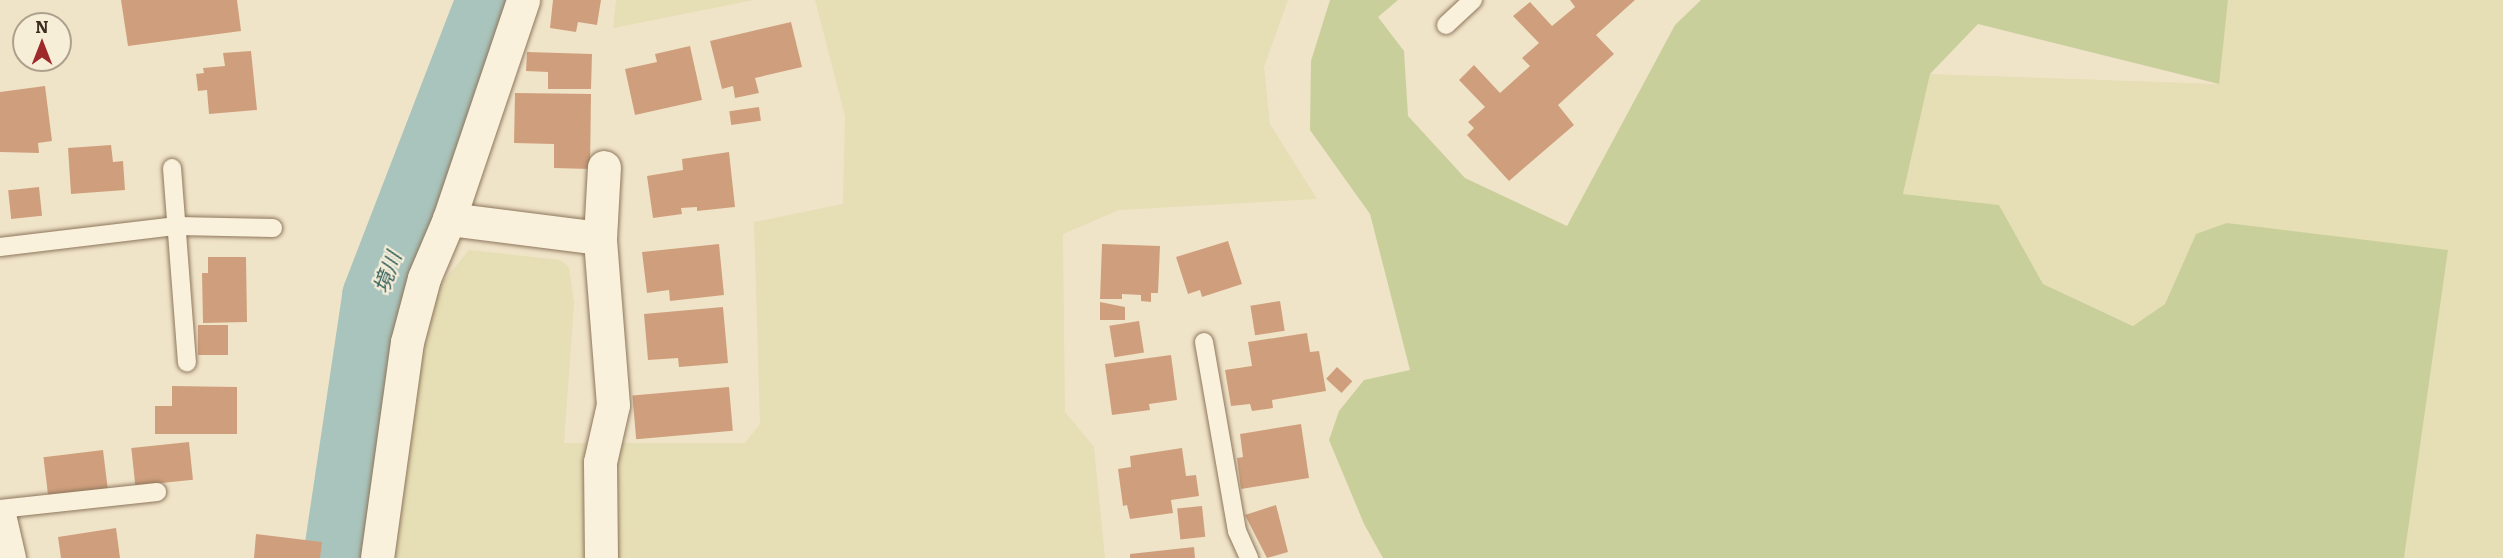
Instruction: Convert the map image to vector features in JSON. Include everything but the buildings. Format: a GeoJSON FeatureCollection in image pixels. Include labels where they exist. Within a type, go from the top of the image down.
{"type":"FeatureCollection","features":[{"type":"Feature","properties":{"kind":"street"},"geometry":{"type":"LineString","coordinates":[[377,558],[407,342],[424,278],[449,219],[523,0]]}},
{"type":"Feature","properties":{"kind":"street"},"geometry":{"type":"LineString","coordinates":[[601,558],[600,462],[613,405],[600,238],[604,167]]}},
{"type":"Feature","properties":{"kind":"street"},"geometry":{"type":"LineString","coordinates":[[449,219],[600,238]]}},
{"type":"Feature","properties":{"kind":"street"},"geometry":{"type":"LineString","coordinates":[[0,519],[9,558]]}},
{"type":"Feature","properties":{"kind":"lane"},"geometry":{"type":"LineString","coordinates":[[1446,25],[1473,0]]}},
{"type":"Feature","properties":{"kind":"lane"},"geometry":{"type":"LineString","coordinates":[[172,168],[187,362]]}},
{"type":"Feature","properties":{"kind":"lane"},"geometry":{"type":"LineString","coordinates":[[0,247],[177,226],[273,228]]}},
{"type":"Feature","properties":{"kind":"lane"},"geometry":{"type":"LineString","coordinates":[[1204,342],[1237,531],[1250,558]]}},
{"type":"Feature","properties":{"kind":"lane"},"geometry":{"type":"LineString","coordinates":[[0,509],[157,492]]}},
{"type":"Feature","properties":{"kind":"shaded area"},"geometry":{"type":"Polygon","coordinates":[[[616,0],[754,0],[613,28],[616,0]]]}},
{"type":"Feature","properties":{"kind":"shaded area"},"geometry":{"type":"Polygon","coordinates":[[[815,0],[1288,0],[1264,67],[1270,124],[1317,199],[1119,210],[1063,234],[1065,412],[1094,447],[1105,558],[393,558],[429,299],[469,250],[560,260],[569,267],[574,303],[564,443],[745,443],[760,424],[754,222],[843,204],[845,116],[815,0]]]}},
{"type":"Feature","properties":{"kind":"shaded area"},"geometry":{"type":"Polygon","coordinates":[[[2228,0],[2503,0],[2503,558],[2404,558],[2448,250],[2196,234],[2165,304],[2134,326],[2043,284],[1999,205],[1903,194],[1930,74],[2218,84],[2228,0]]]}},
{"type":"Feature","properties":{"kind":"green space"},"geometry":{"type":"Polygon","coordinates":[[[1330,0],[1398,0],[1378,17],[1404,51],[1408,116],[1465,178],[1567,226],[1675,25],[1701,0],[2228,0],[2219,84],[1978,24],[1930,74],[1903,194],[1999,205],[2043,284],[2133,326],[2165,304],[2196,234],[2227,223],[2448,250],[2404,558],[1383,558],[1364,524],[1329,440],[1339,411],[1364,380],[1410,370],[1370,214],[1310,130],[1311,61],[1330,0]]]}},
{"type":"Feature","properties":{"kind":"waterway","name":"境川"},"geometry":{"type":"LineString","coordinates":[[337,558],[376,296],[490,0]]}}]}
